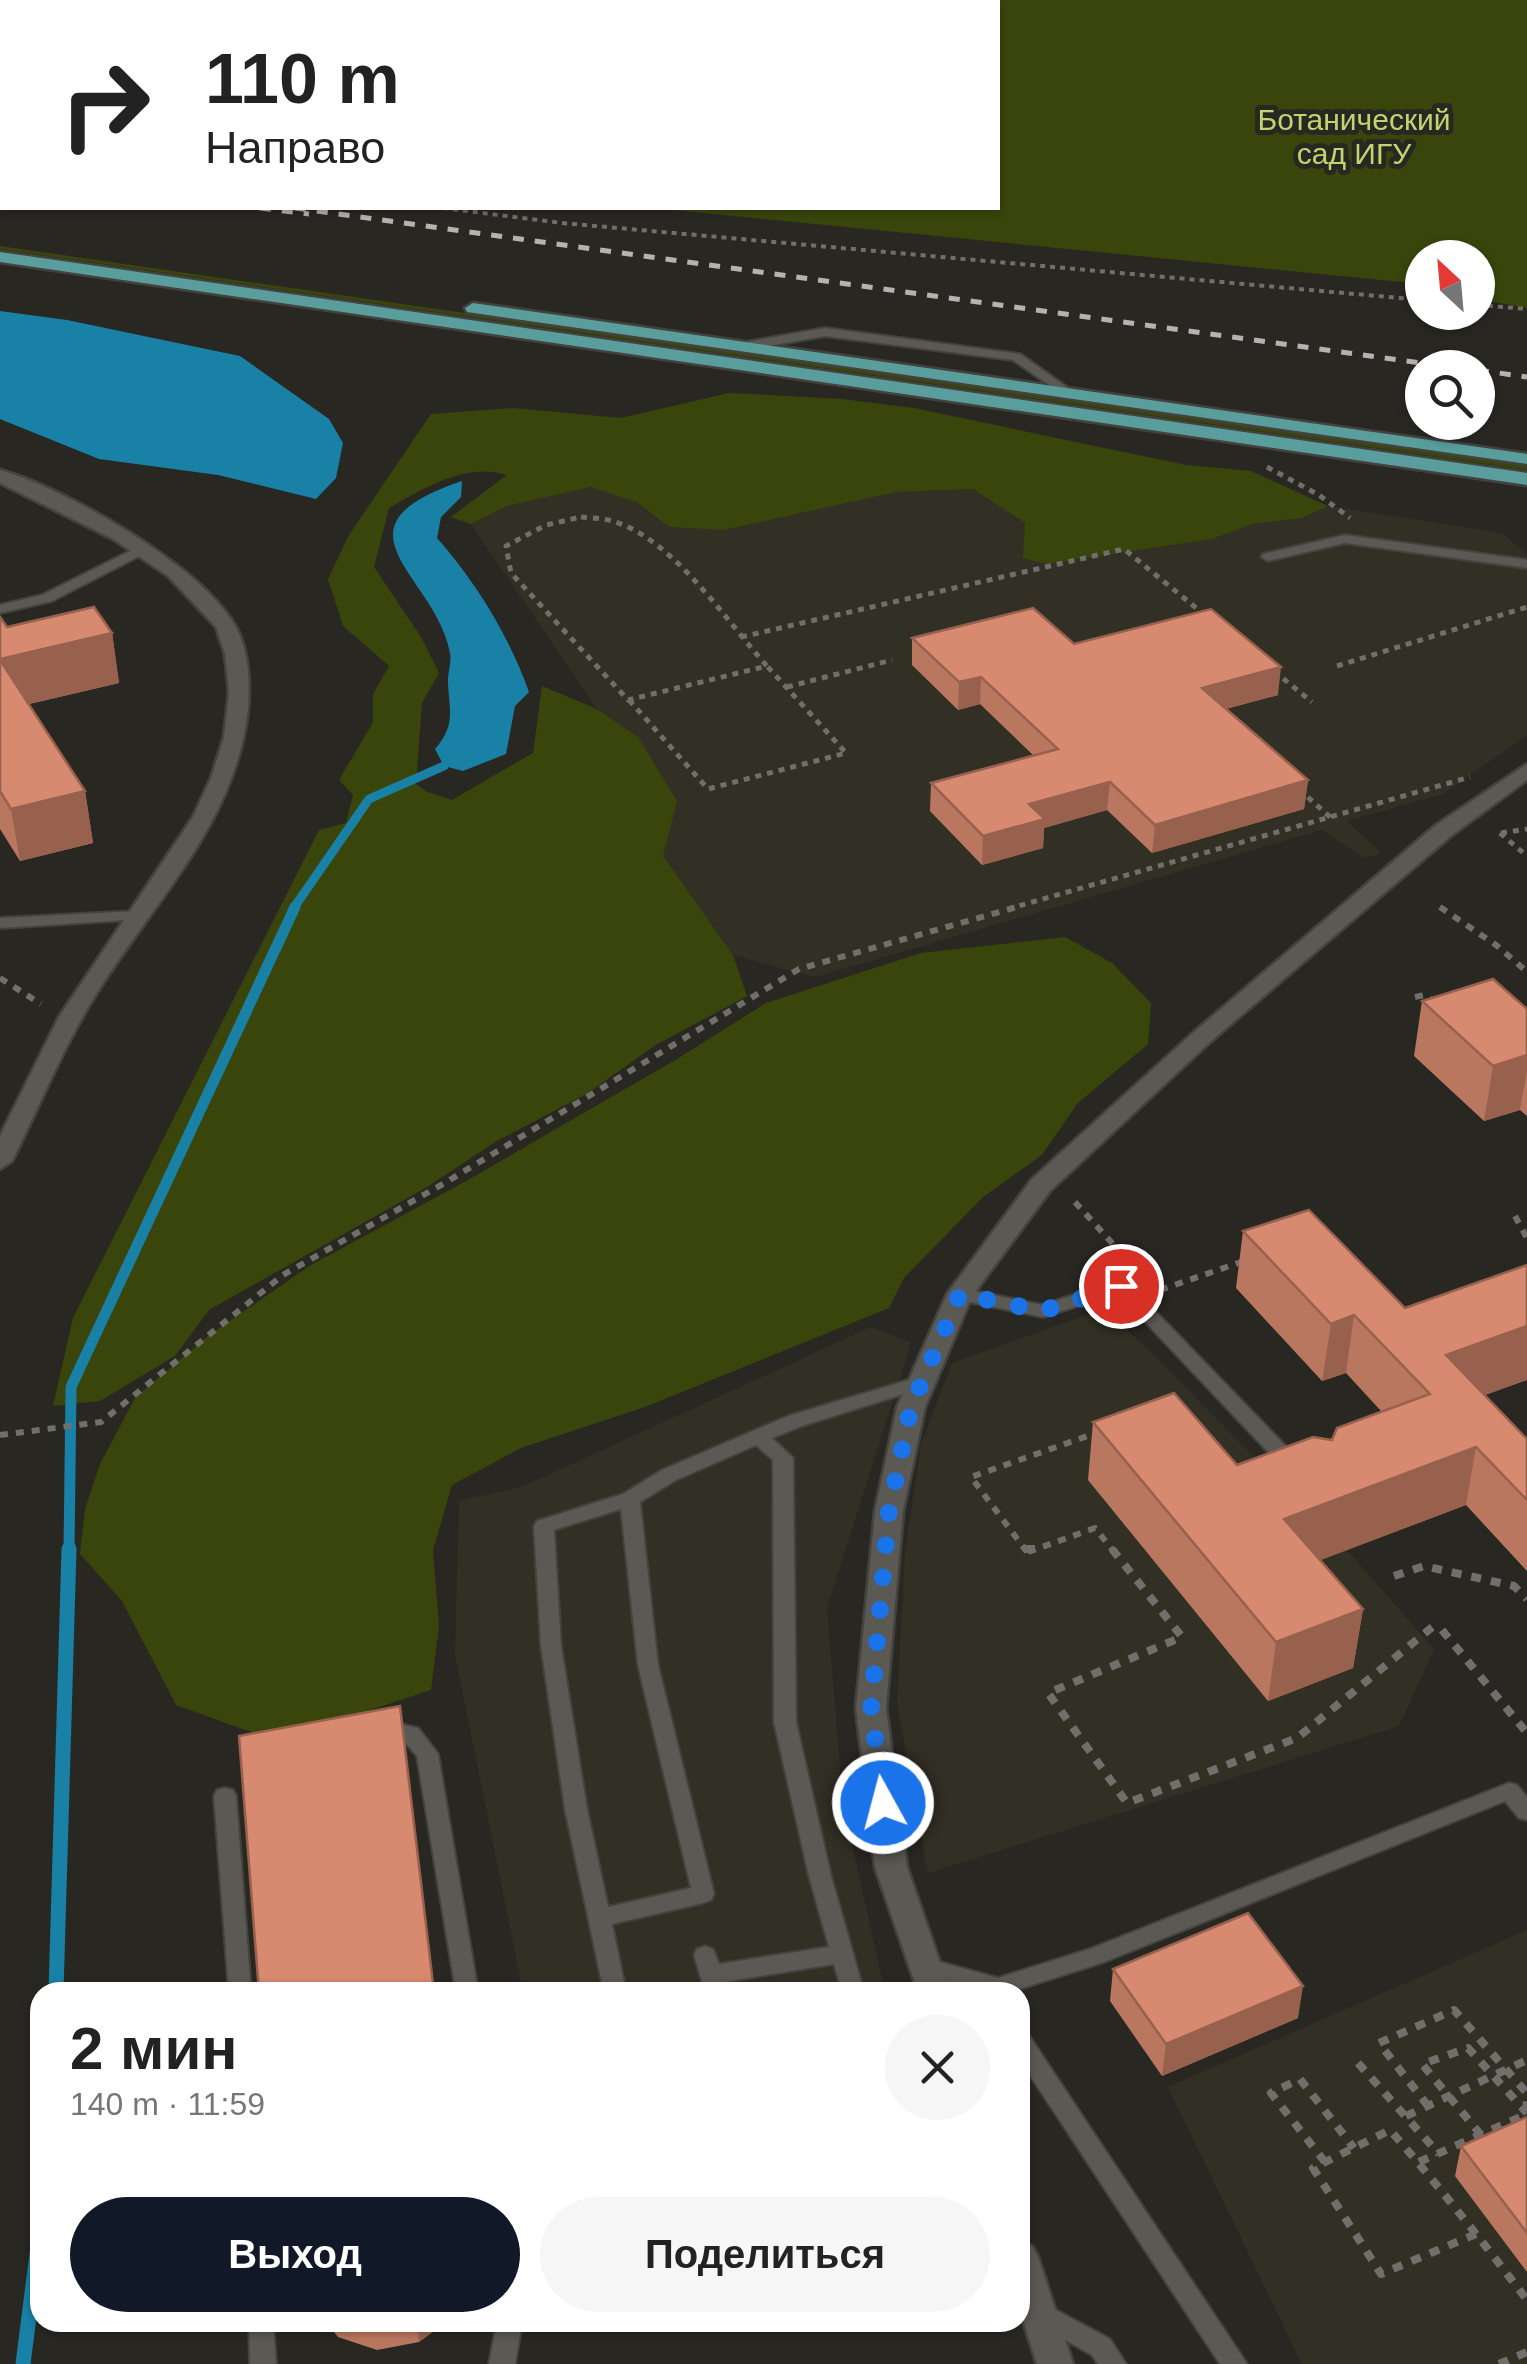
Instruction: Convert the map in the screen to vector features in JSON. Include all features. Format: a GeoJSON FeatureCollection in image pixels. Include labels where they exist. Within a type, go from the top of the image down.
{"type":"FeatureCollection","features":[{"type":"Feature","properties":{"kind":"main road"},"geometry":{"type":"LineString","coordinates":[[0,239],[1527,459]]}},
{"type":"Feature","properties":{"kind":"main road"},"geometry":{"type":"LineString","coordinates":[[0,257],[1527,479]]}},
{"type":"Feature","properties":{"kind":"street"},"geometry":{"type":"LineString","coordinates":[[0,476],[85,516],[159,558],[223,622],[239,670],[238,735],[196,839],[82,998],[0,1161]]}},
{"type":"Feature","properties":{"kind":"street"},"geometry":{"type":"LineString","coordinates":[[929,1980],[891,1866],[871,1708],[889,1511],[911,1407],[960,1294],[1041,1185],[1202,1037],[1416,854],[1527,770]]}},
{"type":"Feature","properties":{"kind":"street"},"geometry":{"type":"LineString","coordinates":[[1030,2288],[1056,2364]]}},
{"type":"Feature","properties":{"kind":"lane"},"geometry":{"type":"LineString","coordinates":[[746,346],[825,332],[1016,357],[1069,393]]}},
{"type":"Feature","properties":{"kind":"lane"},"geometry":{"type":"LineString","coordinates":[[1268,557],[1354,540],[1527,564]]}},
{"type":"Feature","properties":{"kind":"lane"},"geometry":{"type":"LineString","coordinates":[[0,609],[46,598],[142,548]]}},
{"type":"Feature","properties":{"kind":"lane"},"geometry":{"type":"LineString","coordinates":[[1,922],[138,916]]}},
{"type":"Feature","properties":{"kind":"lane"},"geometry":{"type":"LineString","coordinates":[[960,1294],[1042,1311],[1121,1286],[1307,1480]]}},
{"type":"Feature","properties":{"kind":"lane"},"geometry":{"type":"LineString","coordinates":[[613,1982],[576,1809],[554,1664],[544,1526],[630,1499],[668,1476],[795,1421],[922,1382]]}},
{"type":"Feature","properties":{"kind":"lane"},"geometry":{"type":"LineString","coordinates":[[758,1437],[783,1458],[785,1722],[820,1876],[850,1982]]}},
{"type":"Feature","properties":{"kind":"lane"},"geometry":{"type":"LineString","coordinates":[[599,1918],[703,1894],[648,1665],[630,1499]]}},
{"type":"Feature","properties":{"kind":"lane"},"geometry":{"type":"LineString","coordinates":[[372,1726],[410,1734],[427,1754],[465,1982]]}},
{"type":"Feature","properties":{"kind":"lane"},"geometry":{"type":"LineString","coordinates":[[1016,1982],[1096,1956],[1509,1792],[1527,1812]]}},
{"type":"Feature","properties":{"kind":"lane"},"geometry":{"type":"LineString","coordinates":[[225,1796],[239,1982]]}},
{"type":"Feature","properties":{"kind":"lane"},"geometry":{"type":"LineString","coordinates":[[710,1974],[842,1954]]}},
{"type":"Feature","properties":{"kind":"lane"},"geometry":{"type":"LineString","coordinates":[[1030,2055],[1234,2364]]}},
{"type":"Feature","properties":{"kind":"lane"},"geometry":{"type":"LineString","coordinates":[[1038,2312],[1101,2346],[1112,2364]]}},
{"type":"Feature","properties":{"kind":"lane"},"geometry":{"type":"LineString","coordinates":[[261,2332],[263,2364]]}},
{"type":"Feature","properties":{"kind":"lane"},"geometry":{"type":"LineString","coordinates":[[502,2364],[508,2332]]}},
{"type":"Feature","properties":{"kind":"path"},"geometry":{"type":"LineString","coordinates":[[458,210],[562,224],[1405,298]]}},
{"type":"Feature","properties":{"kind":"path"},"geometry":{"type":"LineString","coordinates":[[1495,306],[1527,309]]}},
{"type":"Feature","properties":{"kind":"path"},"geometry":{"type":"LineString","coordinates":[[1256,461],[1318,495],[1352,520],[1354,540]]}},
{"type":"Feature","properties":{"kind":"path"},"geometry":{"type":"LineString","coordinates":[[580,518],[616,520],[649,535],[767,666],[846,753],[708,788],[511,572],[506,546],[536,526],[580,518]]}},
{"type":"Feature","properties":{"kind":"path"},"geometry":{"type":"LineString","coordinates":[[742,637],[1124,549],[1210,619]]}},
{"type":"Feature","properties":{"kind":"path"},"geometry":{"type":"LineString","coordinates":[[1337,666],[1527,606]]}},
{"type":"Feature","properties":{"kind":"path"},"geometry":{"type":"LineString","coordinates":[[786,687],[892,660]]}},
{"type":"Feature","properties":{"kind":"path"},"geometry":{"type":"LineString","coordinates":[[628,700],[767,666]]}},
{"type":"Feature","properties":{"kind":"path"},"geometry":{"type":"LineString","coordinates":[[1268,666],[1312,702]]}},
{"type":"Feature","properties":{"kind":"path"},"geometry":{"type":"LineString","coordinates":[[0,1435],[51,1425],[102,1422],[162,1368],[282,1276],[498,1152],[799,968],[1471,776]]}},
{"type":"Feature","properties":{"kind":"path"},"geometry":{"type":"LineString","coordinates":[[1288,779],[1332,818]]}},
{"type":"Feature","properties":{"kind":"path"},"geometry":{"type":"LineString","coordinates":[[1527,829],[1500,833],[1527,856]]}},
{"type":"Feature","properties":{"kind":"path"},"geometry":{"type":"LineString","coordinates":[[1440,906],[1527,972]]}},
{"type":"Feature","properties":{"kind":"path"},"geometry":{"type":"LineString","coordinates":[[0,978],[41,1004]]}},
{"type":"Feature","properties":{"kind":"path"},"geometry":{"type":"LineString","coordinates":[[1415,997],[1425,995],[1450,1014]]}},
{"type":"Feature","properties":{"kind":"path"},"geometry":{"type":"LineString","coordinates":[[1075,1202],[1133,1266]]}},
{"type":"Feature","properties":{"kind":"path"},"geometry":{"type":"LineString","coordinates":[[1514,1216],[1527,1238]]}},
{"type":"Feature","properties":{"kind":"path"},"geometry":{"type":"LineString","coordinates":[[1156,1292],[1260,1256]]}},
{"type":"Feature","properties":{"kind":"path"},"geometry":{"type":"LineString","coordinates":[[1101,1431],[971,1477],[1027,1552],[1095,1528],[1182,1637],[1048,1693],[1127,1802],[1296,1738],[1439,1627],[1527,1734]]}},
{"type":"Feature","properties":{"kind":"path"},"geometry":{"type":"LineString","coordinates":[[1394,1576],[1424,1566],[1514,1586],[1527,1598]]}},
{"type":"Feature","properties":{"kind":"path"},"geometry":{"type":"LineString","coordinates":[[1428,2106],[1379,2043],[1454,2010],[1526,2092],[1527,2113]]}},
{"type":"Feature","properties":{"kind":"path"},"geometry":{"type":"LineString","coordinates":[[1481,2135],[1422,2064],[1468,2048],[1527,2113]]}},
{"type":"Feature","properties":{"kind":"path"},"geometry":{"type":"LineString","coordinates":[[1406,2116],[1527,2060]]}},
{"type":"Feature","properties":{"kind":"path"},"geometry":{"type":"LineString","coordinates":[[1358,2063],[1439,2154]]}},
{"type":"Feature","properties":{"kind":"path"},"geometry":{"type":"LineString","coordinates":[[1325,2162],[1271,2093],[1300,2078],[1354,2148]]}},
{"type":"Feature","properties":{"kind":"path"},"geometry":{"type":"LineString","coordinates":[[1419,2162],[1527,2113]]}},
{"type":"Feature","properties":{"kind":"path"},"geometry":{"type":"LineString","coordinates":[[1476,2234],[1381,2274],[1313,2168],[1390,2130],[1419,2162],[1476,2234],[1527,2300]]}},
{"type":"Feature","properties":{"kind":"path"},"geometry":{"type":"LineString","coordinates":[[1499,2364],[1527,2352]]}},
{"type":"Feature","properties":{"kind":"shaded area"},"geometry":{"type":"Polygon","coordinates":[[[591,487],[638,503],[669,527],[724,530],[897,492],[973,489],[1025,523],[1026,549],[1047,564],[1212,539],[1252,524],[1302,518],[1328,506],[1502,533],[1527,554],[1527,735],[1443,794],[1347,821],[1381,853],[1364,858],[1322,830],[815,977],[733,955],[662,856],[638,737],[597,709],[471,524],[507,506],[591,487]]]}},
{"type":"Feature","properties":{"kind":"shaded area"},"geometry":{"type":"Polygon","coordinates":[[[1106,1308],[1347,1550],[1434,1649],[1399,1726],[928,1873],[897,1704],[905,1553],[921,1444],[952,1363],[1106,1308]]]}},
{"type":"Feature","properties":{"kind":"shaded area"},"geometry":{"type":"Polygon","coordinates":[[[871,1327],[911,1343],[827,1608],[843,1804],[883,1982],[521,1982],[455,1654],[459,1501],[524,1486],[871,1327]]]}},
{"type":"Feature","properties":{"kind":"shaded area"},"geometry":{"type":"Polygon","coordinates":[[[1527,1930],[1527,2099],[1522,2102],[1527,2108],[1527,2364],[1302,2364],[1168,2087],[1527,1930]]]}},
{"type":"Feature","properties":{"kind":"green space","name":"Ботанический сад ИГУ"},"geometry":{"type":"Polygon","coordinates":[[[1000,0],[1527,0],[1527,308],[1495,302],[1495,240],[1405,240],[1405,282],[672,210],[1000,210],[1000,0]]]}},
{"type":"Feature","properties":{"kind":"green space"},"geometry":{"type":"Polygon","coordinates":[[[0,249],[1527,466],[1527,470],[0,249]]]}},
{"type":"Feature","properties":{"kind":"green space"},"geometry":{"type":"Polygon","coordinates":[[[729,393],[842,399],[914,408],[1186,465],[1251,471],[1328,506],[1302,518],[1252,524],[1212,539],[1047,564],[1023,558],[1025,523],[973,489],[897,492],[724,530],[669,527],[638,503],[591,487],[507,506],[471,524],[451,517],[507,475],[476,472],[446,479],[389,508],[374,567],[421,637],[439,673],[422,703],[416,784],[452,800],[533,753],[542,686],[597,709],[638,737],[677,801],[663,856],[733,955],[747,996],[654,1046],[588,1093],[497,1141],[427,1187],[209,1310],[175,1356],[100,1401],[53,1406],[73,1318],[319,830],[346,823],[353,795],[339,780],[373,722],[373,694],[389,666],[343,626],[328,579],[349,535],[431,414],[513,408],[621,418],[729,393]]]}},
{"type":"Feature","properties":{"kind":"green space"},"geometry":{"type":"Polygon","coordinates":[[[1065,937],[1112,963],[1151,1003],[1148,1044],[1077,1104],[1042,1155],[983,1197],[904,1278],[889,1308],[645,1407],[521,1448],[452,1485],[433,1550],[439,1626],[431,1690],[276,1741],[176,1705],[122,1601],[80,1554],[85,1509],[100,1464],[135,1398],[208,1336],[311,1265],[468,1180],[766,1003],[921,953],[1065,937]]]}},
{"type":"Feature","properties":{"kind":"water"},"geometry":{"type":"Polygon","coordinates":[[[0,311],[67,320],[240,356],[329,419],[343,443],[336,478],[316,499],[218,475],[99,459],[0,419],[0,311]]]}},
{"type":"Feature","properties":{"kind":"water"},"geometry":{"type":"Polygon","coordinates":[[[462,481],[461,497],[441,517],[437,538],[490,610],[529,692],[515,706],[506,754],[463,771],[444,766],[435,749],[450,719],[450,653],[441,625],[398,555],[393,536],[399,517],[421,499],[462,481]]]}},
{"type":"Feature","properties":{"kind":"building"},"geometry":{"type":"Polygon","coordinates":[[[94,607],[112,633],[0,659],[0,617],[7,627],[94,607]]]}},
{"type":"Feature","properties":{"kind":"building"},"geometry":{"type":"Polygon","coordinates":[[[1033,608],[1074,644],[1211,609],[1281,667],[1202,688],[1308,780],[1155,825],[1110,782],[1029,804],[1045,819],[983,836],[931,783],[1058,749],[981,677],[959,682],[912,638],[1033,608]]]}},
{"type":"Feature","properties":{"kind":"building"},"geometry":{"type":"Polygon","coordinates":[[[0,660],[85,791],[11,809],[0,791],[0,660]]]}},
{"type":"Feature","properties":{"kind":"building"},"geometry":{"type":"Polygon","coordinates":[[[1493,979],[1527,1009],[1527,1055],[1493,1066],[1422,1001],[1493,979]]]}},
{"type":"Feature","properties":{"kind":"building"},"geometry":{"type":"Polygon","coordinates":[[[1309,1210],[1405,1308],[1527,1265],[1527,1326],[1446,1355],[1527,1439],[1527,1500],[1476,1447],[1284,1519],[1363,1609],[1276,1642],[1093,1422],[1174,1393],[1237,1465],[1313,1437],[1332,1440],[1337,1428],[1430,1394],[1354,1315],[1331,1324],[1243,1231],[1309,1210]]]}},
{"type":"Feature","properties":{"kind":"building"},"geometry":{"type":"Polygon","coordinates":[[[400,1706],[433,1982],[258,1982],[239,1736],[400,1706]]]}},
{"type":"Feature","properties":{"kind":"building"},"geometry":{"type":"Polygon","coordinates":[[[1248,1913],[1303,1986],[1166,2044],[1113,1969],[1248,1913]]]}},
{"type":"Feature","properties":{"kind":"building"},"geometry":{"type":"Polygon","coordinates":[[[1527,2117],[1527,2233],[1461,2146],[1527,2117]]]}},
{"type":"Feature","properties":{"kind":"waterway"},"geometry":{"type":"LineString","coordinates":[[293,909],[369,799],[444,766]]}},
{"type":"Feature","properties":{"kind":"waterway"},"geometry":{"type":"LineString","coordinates":[[69,1552],[71,1387],[295,907]]}},
{"type":"Feature","properties":{"kind":"waterway"},"geometry":{"type":"LineString","coordinates":[[56,1982],[69,1549]]}},
{"type":"Feature","properties":{"kind":"waterway"},"geometry":{"type":"LineString","coordinates":[[23,2364],[30,2309]]}},
{"type":"Feature","properties":{"kind":"railway"},"geometry":{"type":"LineString","coordinates":[[276,210],[309,214]]}},
{"type":"Feature","properties":{"kind":"railway"},"geometry":{"type":"LineString","coordinates":[[310,210],[1405,361]]}},
{"type":"Feature","properties":{"kind":"railway"},"geometry":{"type":"LineString","coordinates":[[1495,372],[1527,377]]}},
{"type":"Feature","properties":{"kind":"route"},"geometry":{"type":"LineString","coordinates":[[883,1803],[871,1708],[889,1511],[911,1407],[960,1294],[1042,1311],[1121,1286]]}}]}
